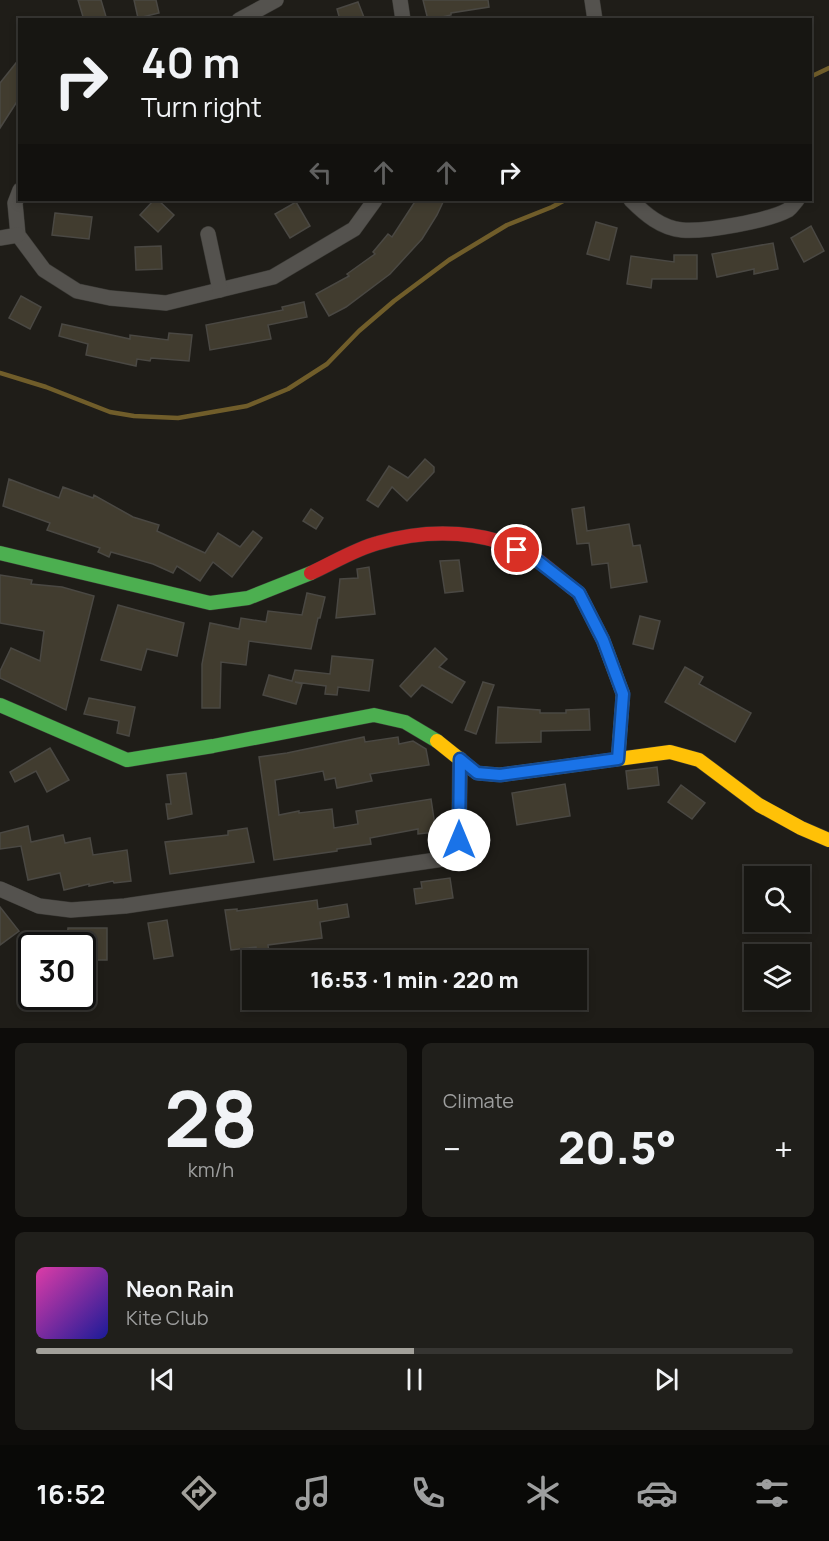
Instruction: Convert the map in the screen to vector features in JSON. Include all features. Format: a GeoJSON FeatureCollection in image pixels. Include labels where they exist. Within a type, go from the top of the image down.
{"type":"FeatureCollection","features":[{"type":"Feature","properties":{"kind":"street"},"geometry":{"type":"LineString","coordinates":[[243,18],[276,0]]}},
{"type":"Feature","properties":{"kind":"street"},"geometry":{"type":"LineString","coordinates":[[400,0],[403,18]]}},
{"type":"Feature","properties":{"kind":"street"},"geometry":{"type":"LineString","coordinates":[[592,0],[595,18]]}},
{"type":"Feature","properties":{"kind":"street"},"geometry":{"type":"LineString","coordinates":[[18,195],[15,203],[18,235],[44,270],[77,291],[110,298],[166,303],[273,277],[354,229],[374,201]]}},
{"type":"Feature","properties":{"kind":"street"},"geometry":{"type":"LineString","coordinates":[[632,201],[649,218],[681,230],[764,219],[790,209],[796,201]]}},
{"type":"Feature","properties":{"kind":"street"},"geometry":{"type":"LineString","coordinates":[[208,234],[220,290]]}},
{"type":"Feature","properties":{"kind":"street"},"geometry":{"type":"LineString","coordinates":[[0,238],[18,235]]}},
{"type":"Feature","properties":{"kind":"street"},"geometry":{"type":"LineString","coordinates":[[0,553],[210,603],[248,598],[377,543],[415,535],[460,533],[501,542],[534,558],[579,593],[603,640],[623,694],[618,759]]}},
{"type":"Feature","properties":{"kind":"street"},"geometry":{"type":"LineString","coordinates":[[0,705],[127,760],[213,747],[374,715],[405,722],[438,741],[477,773],[500,775],[670,752],[699,760],[759,805],[829,840]]}},
{"type":"Feature","properties":{"kind":"street"},"geometry":{"type":"LineString","coordinates":[[0,889],[39,906],[71,910],[125,906],[450,858],[459,840],[460,759]]}},
{"type":"Feature","properties":{"kind":"building"},"geometry":{"type":"Polygon","coordinates":[[[78,0],[101,0],[106,18],[83,18],[78,0]]]}},
{"type":"Feature","properties":{"kind":"building"},"geometry":{"type":"Polygon","coordinates":[[[134,0],[156,0],[159,13],[138,18],[134,0]]]}},
{"type":"Feature","properties":{"kind":"building"},"geometry":{"type":"Polygon","coordinates":[[[423,0],[488,0],[489,7],[428,18],[423,0]]]}},
{"type":"Feature","properties":{"kind":"building"},"geometry":{"type":"Polygon","coordinates":[[[358,2],[364,18],[339,18],[337,9],[358,2]]]}},
{"type":"Feature","properties":{"kind":"building"},"geometry":{"type":"Polygon","coordinates":[[[18,60],[18,100],[0,128],[0,83],[18,60]]]}},
{"type":"Feature","properties":{"kind":"building"},"geometry":{"type":"Polygon","coordinates":[[[153,201],[159,201],[174,215],[158,232],[140,215],[153,201]]]}},
{"type":"Feature","properties":{"kind":"building"},"geometry":{"type":"Polygon","coordinates":[[[415,201],[444,201],[422,239],[390,274],[346,307],[329,316],[316,294],[349,276],[347,274],[375,254],[373,252],[388,234],[392,237],[415,201]]]}},
{"type":"Feature","properties":{"kind":"building"},"geometry":{"type":"Polygon","coordinates":[[[296,202],[310,226],[290,238],[275,214],[296,202]]]}},
{"type":"Feature","properties":{"kind":"building"},"geometry":{"type":"Polygon","coordinates":[[[55,213],[92,217],[89,239],[52,235],[55,213]]]}},
{"type":"Feature","properties":{"kind":"building"},"geometry":{"type":"Polygon","coordinates":[[[596,222],[617,228],[609,260],[587,254],[596,222]]]}},
{"type":"Feature","properties":{"kind":"building"},"geometry":{"type":"Polygon","coordinates":[[[811,226],[824,251],[804,262],[791,238],[811,226]]]}},
{"type":"Feature","properties":{"kind":"building"},"geometry":{"type":"Polygon","coordinates":[[[773,243],[778,269],[754,274],[754,269],[717,277],[712,254],[773,243]]]}},
{"type":"Feature","properties":{"kind":"building"},"geometry":{"type":"Polygon","coordinates":[[[161,246],[162,269],[136,270],[135,247],[161,246]]]}},
{"type":"Feature","properties":{"kind":"building"},"geometry":{"type":"Polygon","coordinates":[[[674,255],[697,255],[697,279],[652,279],[651,288],[627,284],[631,256],[674,262],[674,255]]]}},
{"type":"Feature","properties":{"kind":"building"},"geometry":{"type":"Polygon","coordinates":[[[21,296],[41,307],[30,329],[9,318],[21,296]]]}},
{"type":"Feature","properties":{"kind":"building"},"geometry":{"type":"Polygon","coordinates":[[[304,302],[307,317],[268,325],[271,339],[210,350],[206,325],[283,310],[282,307],[304,302]]]}},
{"type":"Feature","properties":{"kind":"building"},"geometry":{"type":"Polygon","coordinates":[[[62,324],[130,339],[130,335],[168,340],[169,333],[192,335],[189,361],[137,359],[136,366],[86,355],[88,344],[59,336],[62,324]]]}},
{"type":"Feature","properties":{"kind":"building"},"geometry":{"type":"Polygon","coordinates":[[[425,459],[434,467],[434,472],[407,501],[392,487],[378,507],[367,500],[389,466],[408,478],[425,459]]]}},
{"type":"Feature","properties":{"kind":"building"},"geometry":{"type":"Polygon","coordinates":[[[9,479],[59,498],[63,487],[93,498],[94,495],[133,517],[159,525],[157,531],[205,553],[218,533],[240,547],[253,531],[262,538],[232,577],[213,562],[200,581],[177,566],[173,573],[153,564],[111,552],[109,557],[98,552],[100,548],[47,530],[50,523],[3,506],[9,479]]]}},
{"type":"Feature","properties":{"kind":"building"},"geometry":{"type":"Polygon","coordinates":[[[584,507],[587,531],[629,524],[633,546],[640,545],[647,582],[611,588],[608,563],[592,565],[589,543],[577,544],[572,509],[584,507]]]}},
{"type":"Feature","properties":{"kind":"building"},"geometry":{"type":"Polygon","coordinates":[[[311,509],[323,518],[316,529],[303,521],[311,509]]]}},
{"type":"Feature","properties":{"kind":"building"},"geometry":{"type":"Polygon","coordinates":[[[459,560],[463,591],[445,593],[440,561],[459,560]]]}},
{"type":"Feature","properties":{"kind":"building"},"geometry":{"type":"Polygon","coordinates":[[[369,567],[375,614],[336,618],[340,579],[358,578],[357,569],[369,567]]]}},
{"type":"Feature","properties":{"kind":"building"},"geometry":{"type":"Polygon","coordinates":[[[0,575],[32,580],[31,584],[62,587],[94,596],[66,710],[0,678],[0,671],[11,648],[40,661],[44,631],[0,623],[0,575]]]}},
{"type":"Feature","properties":{"kind":"building"},"geometry":{"type":"Polygon","coordinates":[[[307,593],[325,597],[311,649],[249,641],[246,665],[221,662],[220,708],[202,708],[202,664],[210,623],[239,629],[241,618],[266,622],[268,611],[302,615],[307,593]]]}},
{"type":"Feature","properties":{"kind":"building"},"geometry":{"type":"Polygon","coordinates":[[[118,605],[184,623],[177,656],[147,649],[141,670],[101,660],[118,605]]]}},
{"type":"Feature","properties":{"kind":"building"},"geometry":{"type":"Polygon","coordinates":[[[640,616],[660,621],[653,649],[633,644],[640,616]]]}},
{"type":"Feature","properties":{"kind":"building"},"geometry":{"type":"Polygon","coordinates":[[[435,648],[447,659],[439,667],[465,682],[452,703],[422,685],[411,697],[400,686],[435,648]]]}},
{"type":"Feature","properties":{"kind":"building"},"geometry":{"type":"Polygon","coordinates":[[[332,656],[373,660],[369,691],[338,687],[337,695],[325,694],[326,686],[295,682],[302,684],[296,704],[263,695],[269,675],[292,681],[295,670],[330,674],[332,656]]]}},
{"type":"Feature","properties":{"kind":"building"},"geometry":{"type":"Polygon","coordinates":[[[685,667],[703,677],[699,684],[751,713],[735,742],[665,702],[685,667]]]}},
{"type":"Feature","properties":{"kind":"building"},"geometry":{"type":"Polygon","coordinates":[[[483,682],[494,685],[476,734],[465,730],[483,682]]]}},
{"type":"Feature","properties":{"kind":"building"},"geometry":{"type":"Polygon","coordinates":[[[89,698],[135,707],[129,736],[117,733],[119,721],[84,714],[89,698]]]}},
{"type":"Feature","properties":{"kind":"building"},"geometry":{"type":"Polygon","coordinates":[[[498,707],[540,710],[540,713],[566,713],[566,710],[589,709],[590,730],[541,731],[541,742],[496,743],[498,707]]]}},
{"type":"Feature","properties":{"kind":"building"},"geometry":{"type":"Polygon","coordinates":[[[364,737],[365,742],[398,737],[399,744],[413,741],[426,749],[429,765],[370,774],[372,781],[337,788],[335,778],[325,780],[323,771],[275,780],[279,815],[332,809],[334,828],[358,824],[356,811],[431,799],[436,832],[418,834],[418,829],[370,838],[371,844],[274,860],[259,757],[364,737]]]}},
{"type":"Feature","properties":{"kind":"building"},"geometry":{"type":"Polygon","coordinates":[[[50,748],[69,780],[47,792],[36,771],[15,782],[10,772],[50,748]]]}},
{"type":"Feature","properties":{"kind":"building"},"geometry":{"type":"Polygon","coordinates":[[[657,767],[659,785],[628,789],[626,771],[657,767]]]}},
{"type":"Feature","properties":{"kind":"building"},"geometry":{"type":"Polygon","coordinates":[[[186,773],[192,814],[168,819],[166,804],[171,804],[167,775],[186,773]]]}},
{"type":"Feature","properties":{"kind":"building"},"geometry":{"type":"Polygon","coordinates":[[[565,784],[570,816],[517,825],[512,793],[565,784]]]}},
{"type":"Feature","properties":{"kind":"building"},"geometry":{"type":"Polygon","coordinates":[[[681,785],[705,803],[692,819],[668,802],[681,785]]]}},
{"type":"Feature","properties":{"kind":"building"},"geometry":{"type":"Polygon","coordinates":[[[28,826],[31,842],[63,835],[65,843],[90,838],[93,855],[127,850],[131,881],[114,883],[113,881],[89,886],[89,884],[64,890],[60,873],[28,880],[21,846],[0,849],[0,833],[28,826]]]}},
{"type":"Feature","properties":{"kind":"building"},"geometry":{"type":"Polygon","coordinates":[[[247,828],[254,862],[170,874],[165,842],[228,835],[228,831],[247,828]]]}},
{"type":"Feature","properties":{"kind":"building"},"geometry":{"type":"Polygon","coordinates":[[[450,878],[453,898],[416,904],[414,889],[422,888],[421,882],[450,878]]]}},
{"type":"Feature","properties":{"kind":"building"},"geometry":{"type":"Polygon","coordinates":[[[317,900],[318,909],[347,904],[349,917],[320,922],[322,938],[268,945],[269,950],[256,950],[256,947],[231,950],[225,910],[237,909],[237,911],[317,900]]]}},
{"type":"Feature","properties":{"kind":"building"},"geometry":{"type":"Polygon","coordinates":[[[0,907],[19,931],[0,945],[0,907]]]}},
{"type":"Feature","properties":{"kind":"building"},"geometry":{"type":"Polygon","coordinates":[[[167,920],[173,956],[154,959],[148,923],[167,920]]]}},
{"type":"Feature","properties":{"kind":"building"},"geometry":{"type":"Polygon","coordinates":[[[68,928],[107,928],[107,960],[96,960],[96,932],[68,932],[68,928]]]}},
{"type":"Feature","properties":{"kind":"waterway"},"geometry":{"type":"LineString","coordinates":[[812,76],[829,68]]}},
{"type":"Feature","properties":{"kind":"waterway"},"geometry":{"type":"LineString","coordinates":[[0,373],[46,387],[110,412],[134,416],[178,418],[247,406],[288,389],[327,364],[359,331],[394,301],[449,260],[507,225],[563,201]]}},
{"type":"Feature","properties":{"kind":"traffic: fast"},"geometry":{"type":"LineString","coordinates":[[0,553],[210,603],[248,598],[311,573]]}},
{"type":"Feature","properties":{"kind":"traffic: fast"},"geometry":{"type":"LineString","coordinates":[[0,705],[127,760],[374,715],[405,722],[437,741]]}},
{"type":"Feature","properties":{"kind":"traffic: slow"},"geometry":{"type":"LineString","coordinates":[[571,587],[579,593],[603,640],[623,694],[618,759]]}},
{"type":"Feature","properties":{"kind":"traffic: slow"},"geometry":{"type":"LineString","coordinates":[[437,741],[477,773],[500,775],[670,752],[699,760],[759,805],[829,840]]}},
{"type":"Feature","properties":{"kind":"traffic: jam"},"geometry":{"type":"LineString","coordinates":[[311,573],[352,552],[378,543],[418,535],[458,534],[498,541],[517,548],[535,558],[571,587]]}},
{"type":"Feature","properties":{"kind":"route"},"geometry":{"type":"LineString","coordinates":[[459,840],[460,759],[477,773],[500,775],[618,759],[623,694],[603,640],[579,593],[534,558],[517,550]]}}]}
